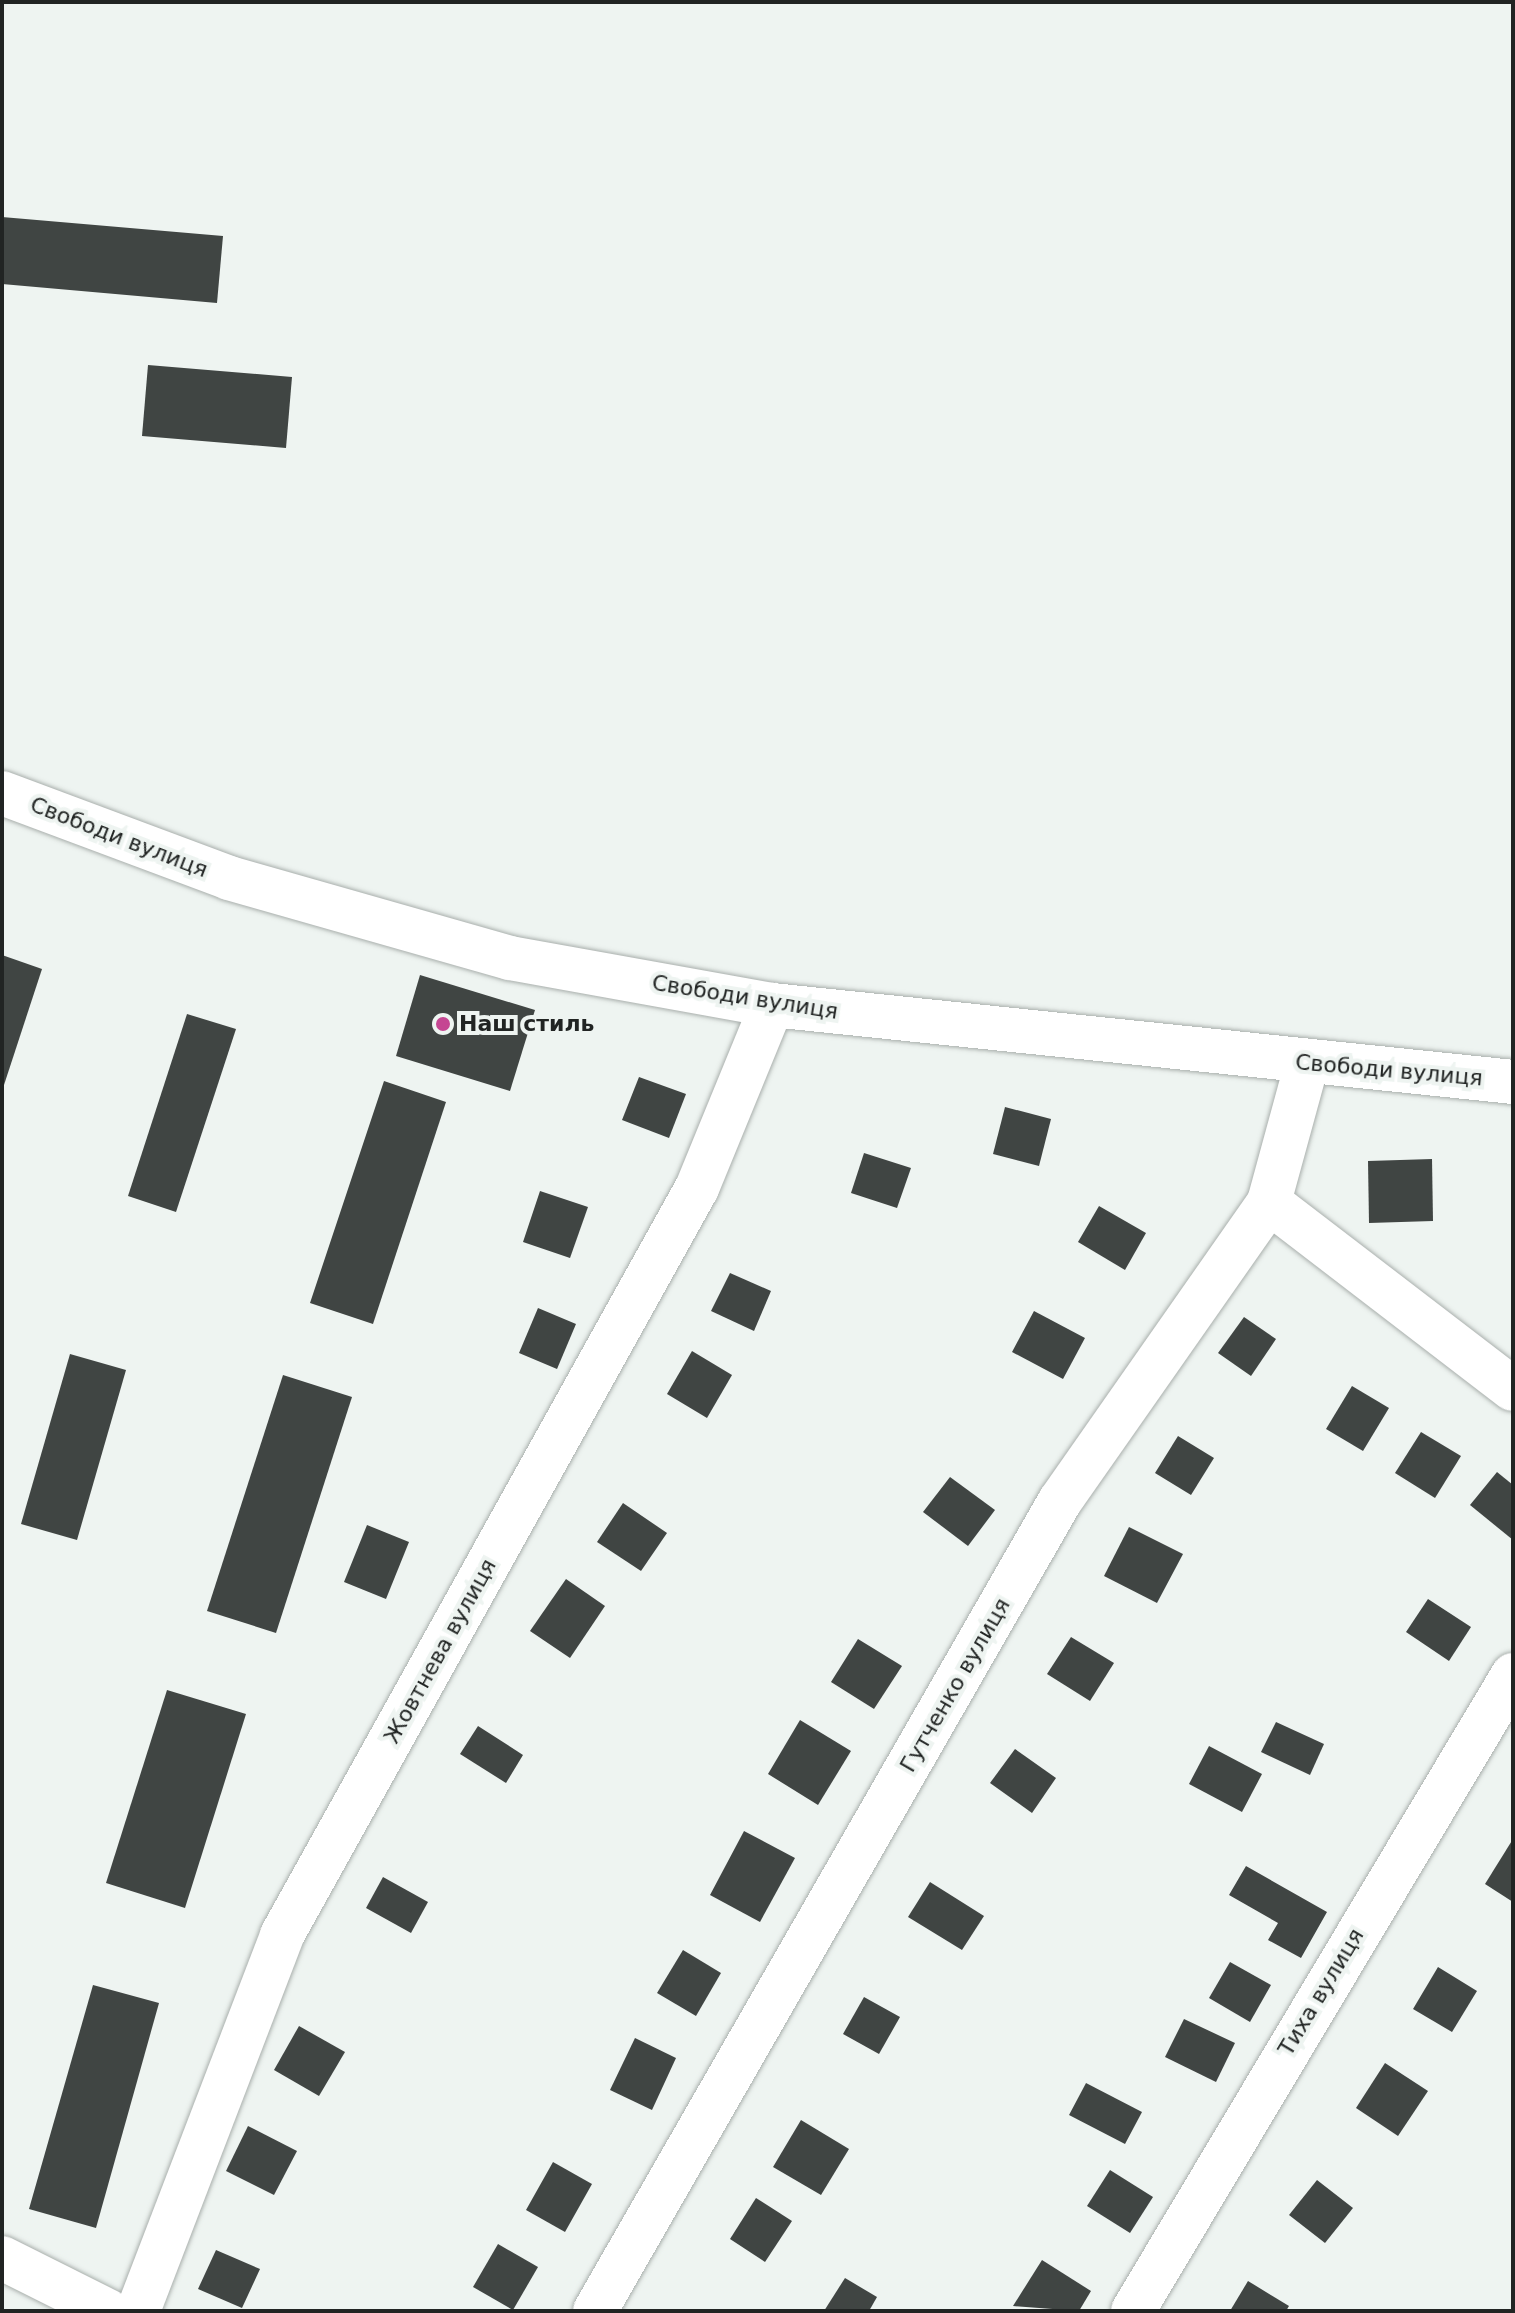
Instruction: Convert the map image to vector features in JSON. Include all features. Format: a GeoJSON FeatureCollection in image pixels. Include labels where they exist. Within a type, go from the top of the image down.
{"type":"FeatureCollection","features":[{"type":"Feature","properties":{"kind":"street","name":"Свободи вулиця"},"geometry":{"type":"LineString","coordinates":[[2,793],[229,878],[510,958],[772,1005],[1513,1082]]}},
{"type":"Feature","properties":{"kind":"street","name":"Жовтнева вулиця"},"geometry":{"type":"LineString","coordinates":[[138,2311],[282,1935],[697,1188],[772,1005]]}},
{"type":"Feature","properties":{"kind":"street","name":"Гутченко вулиця"},"geometry":{"type":"LineString","coordinates":[[595,2311],[1060,1501],[1269,1202],[1307,1063]]}},
{"type":"Feature","properties":{"kind":"street"},"geometry":{"type":"LineString","coordinates":[[1269,1202],[1513,1389]]}},
{"type":"Feature","properties":{"kind":"street","name":"Тиха вулиця"},"geometry":{"type":"LineString","coordinates":[[1133,2311],[1513,1675]]}},
{"type":"Feature","properties":{"kind":"street"},"geometry":{"type":"LineString","coordinates":[[2,2258],[108,2311]]}},
{"type":"Feature","properties":{"kind":"building"},"geometry":{"type":"Polygon","coordinates":[[[2,217],[223,236],[217,303],[2,284],[2,217]]]}},
{"type":"Feature","properties":{"kind":"building"},"geometry":{"type":"Polygon","coordinates":[[[148,365],[292,377],[286,448],[142,436],[148,365]]]}},
{"type":"Feature","properties":{"kind":"building"},"geometry":{"type":"Polygon","coordinates":[[[2,955],[42,969],[3,1088],[2,1087],[2,955]]]}},
{"type":"Feature","properties":{"kind":"building"},"geometry":{"type":"Polygon","coordinates":[[[420,975],[535,1010],[510,1091],[396,1056],[420,975]]]}},
{"type":"Feature","properties":{"kind":"building"},"geometry":{"type":"Polygon","coordinates":[[[187,1014],[236,1029],[176,1212],[128,1196],[187,1014]]]}},
{"type":"Feature","properties":{"kind":"building"},"geometry":{"type":"Polygon","coordinates":[[[639,1077],[686,1094],[669,1138],[622,1120],[639,1077]]]}},
{"type":"Feature","properties":{"kind":"building"},"geometry":{"type":"Polygon","coordinates":[[[384,1081],[446,1102],[373,1324],[310,1303],[384,1081]]]}},
{"type":"Feature","properties":{"kind":"building"},"geometry":{"type":"Polygon","coordinates":[[[1005,1107],[1051,1119],[1039,1166],[993,1154],[1005,1107]]]}},
{"type":"Feature","properties":{"kind":"building"},"geometry":{"type":"Polygon","coordinates":[[[864,1153],[911,1168],[897,1208],[851,1193],[864,1153]]]}},
{"type":"Feature","properties":{"kind":"building"},"geometry":{"type":"Polygon","coordinates":[[[1432,1159],[1433,1221],[1369,1223],[1368,1161],[1432,1159]]]}},
{"type":"Feature","properties":{"kind":"building"},"geometry":{"type":"Polygon","coordinates":[[[540,1191],[588,1207],[570,1258],[523,1242],[540,1191]]]}},
{"type":"Feature","properties":{"kind":"building"},"geometry":{"type":"Polygon","coordinates":[[[1099,1206],[1146,1233],[1125,1270],[1078,1242],[1099,1206]]]}},
{"type":"Feature","properties":{"kind":"building"},"geometry":{"type":"Polygon","coordinates":[[[730,1273],[771,1291],[754,1331],[711,1311],[730,1273]]]}},
{"type":"Feature","properties":{"kind":"building"},"geometry":{"type":"Polygon","coordinates":[[[538,1308],[576,1324],[557,1369],[519,1353],[538,1308]]]}},
{"type":"Feature","properties":{"kind":"building"},"geometry":{"type":"Polygon","coordinates":[[[1034,1311],[1085,1338],[1063,1379],[1012,1352],[1034,1311]]]}},
{"type":"Feature","properties":{"kind":"building"},"geometry":{"type":"Polygon","coordinates":[[[1244,1317],[1276,1339],[1251,1376],[1218,1353],[1244,1317]]]}},
{"type":"Feature","properties":{"kind":"building"},"geometry":{"type":"Polygon","coordinates":[[[692,1351],[732,1375],[707,1418],[667,1394],[692,1351]]]}},
{"type":"Feature","properties":{"kind":"building"},"geometry":{"type":"Polygon","coordinates":[[[70,1354],[126,1370],[77,1540],[21,1524],[70,1354]]]}},
{"type":"Feature","properties":{"kind":"building"},"geometry":{"type":"Polygon","coordinates":[[[283,1375],[352,1397],[276,1633],[207,1611],[283,1375]]]}},
{"type":"Feature","properties":{"kind":"building"},"geometry":{"type":"Polygon","coordinates":[[[1352,1386],[1389,1408],[1363,1451],[1326,1429],[1352,1386]]]}},
{"type":"Feature","properties":{"kind":"building"},"geometry":{"type":"Polygon","coordinates":[[[1421,1432],[1461,1456],[1435,1498],[1395,1473],[1421,1432]]]}},
{"type":"Feature","properties":{"kind":"building"},"geometry":{"type":"Polygon","coordinates":[[[1178,1436],[1214,1458],[1191,1495],[1155,1473],[1178,1436]]]}},
{"type":"Feature","properties":{"kind":"building"},"geometry":{"type":"Polygon","coordinates":[[[1497,1472],[1513,1485],[1513,1540],[1470,1505],[1497,1472]]]}},
{"type":"Feature","properties":{"kind":"building"},"geometry":{"type":"Polygon","coordinates":[[[950,1477],[995,1510],[968,1546],[923,1512],[950,1477]]]}},
{"type":"Feature","properties":{"kind":"building"},"geometry":{"type":"Polygon","coordinates":[[[623,1503],[667,1533],[641,1571],[597,1542],[623,1503]]]}},
{"type":"Feature","properties":{"kind":"building"},"geometry":{"type":"Polygon","coordinates":[[[367,1525],[409,1542],[386,1599],[344,1582],[367,1525]]]}},
{"type":"Feature","properties":{"kind":"building"},"geometry":{"type":"Polygon","coordinates":[[[1129,1527],[1183,1554],[1157,1603],[1104,1576],[1129,1527]]]}},
{"type":"Feature","properties":{"kind":"building"},"geometry":{"type":"Polygon","coordinates":[[[566,1579],[605,1606],[570,1658],[530,1631],[566,1579]]]}},
{"type":"Feature","properties":{"kind":"building"},"geometry":{"type":"Polygon","coordinates":[[[1428,1599],[1471,1627],[1449,1661],[1406,1632],[1428,1599]]]}},
{"type":"Feature","properties":{"kind":"building"},"geometry":{"type":"Polygon","coordinates":[[[1071,1637],[1114,1663],[1090,1701],[1047,1674],[1071,1637]]]}},
{"type":"Feature","properties":{"kind":"building"},"geometry":{"type":"Polygon","coordinates":[[[858,1639],[902,1666],[874,1709],[831,1682],[858,1639]]]}},
{"type":"Feature","properties":{"kind":"building"},"geometry":{"type":"Polygon","coordinates":[[[167,1690],[246,1714],[185,1908],[106,1883],[167,1690]]]}},
{"type":"Feature","properties":{"kind":"building"},"geometry":{"type":"Polygon","coordinates":[[[800,1720],[851,1751],[818,1805],[768,1774],[800,1720]]]}},
{"type":"Feature","properties":{"kind":"building"},"geometry":{"type":"Polygon","coordinates":[[[1276,1722],[1324,1744],[1310,1775],[1261,1752],[1276,1722]]]}},
{"type":"Feature","properties":{"kind":"building"},"geometry":{"type":"Polygon","coordinates":[[[478,1726],[523,1755],[506,1783],[460,1754],[478,1726]]]}},
{"type":"Feature","properties":{"kind":"building"},"geometry":{"type":"Polygon","coordinates":[[[1209,1746],[1262,1774],[1242,1812],[1189,1784],[1209,1746]]]}},
{"type":"Feature","properties":{"kind":"building"},"geometry":{"type":"Polygon","coordinates":[[[1015,1749],[1056,1778],[1032,1813],[990,1783],[1015,1749]]]}},
{"type":"Feature","properties":{"kind":"building"},"geometry":{"type":"Polygon","coordinates":[[[744,1831],[795,1858],[760,1922],[710,1895],[744,1831]]]}},
{"type":"Feature","properties":{"kind":"building"},"geometry":{"type":"Polygon","coordinates":[[[1513,1839],[1513,1902],[1485,1884],[1513,1839]]]}},
{"type":"Feature","properties":{"kind":"building"},"geometry":{"type":"Polygon","coordinates":[[[1246,1866],[1327,1912],[1301,1958],[1268,1940],[1278,1923],[1229,1895],[1246,1866]]]}},
{"type":"Feature","properties":{"kind":"building"},"geometry":{"type":"Polygon","coordinates":[[[383,1877],[428,1902],[411,1933],[366,1908],[383,1877]]]}},
{"type":"Feature","properties":{"kind":"building"},"geometry":{"type":"Polygon","coordinates":[[[930,1882],[984,1916],[962,1950],[908,1917],[930,1882]]]}},
{"type":"Feature","properties":{"kind":"building"},"geometry":{"type":"Polygon","coordinates":[[[683,1950],[721,1973],[696,2016],[657,1993],[683,1950]]]}},
{"type":"Feature","properties":{"kind":"building"},"geometry":{"type":"Polygon","coordinates":[[[1230,1962],[1271,1985],[1250,2022],[1209,1998],[1230,1962]]]}},
{"type":"Feature","properties":{"kind":"building"},"geometry":{"type":"Polygon","coordinates":[[[1438,1967],[1477,1991],[1452,2032],[1413,2009],[1438,1967]]]}},
{"type":"Feature","properties":{"kind":"building"},"geometry":{"type":"Polygon","coordinates":[[[93,1985],[159,2003],[96,2228],[29,2209],[93,1985]]]}},
{"type":"Feature","properties":{"kind":"building"},"geometry":{"type":"Polygon","coordinates":[[[864,1997],[900,2017],[879,2054],[843,2034],[864,1997]]]}},
{"type":"Feature","properties":{"kind":"building"},"geometry":{"type":"Polygon","coordinates":[[[1184,2019],[1235,2043],[1216,2082],[1165,2057],[1184,2019]]]}},
{"type":"Feature","properties":{"kind":"building"},"geometry":{"type":"Polygon","coordinates":[[[299,2026],[345,2052],[319,2096],[274,2070],[299,2026]]]}},
{"type":"Feature","properties":{"kind":"building"},"geometry":{"type":"Polygon","coordinates":[[[635,2038],[676,2058],[652,2110],[610,2090],[635,2038]]]}},
{"type":"Feature","properties":{"kind":"building"},"geometry":{"type":"Polygon","coordinates":[[[1385,2063],[1428,2091],[1398,2136],[1356,2108],[1385,2063]]]}},
{"type":"Feature","properties":{"kind":"building"},"geometry":{"type":"Polygon","coordinates":[[[1086,2083],[1142,2112],[1125,2144],[1069,2115],[1086,2083]]]}},
{"type":"Feature","properties":{"kind":"building"},"geometry":{"type":"Polygon","coordinates":[[[801,2120],[849,2149],[821,2195],[773,2167],[801,2120]]]}},
{"type":"Feature","properties":{"kind":"building"},"geometry":{"type":"Polygon","coordinates":[[[248,2126],[297,2151],[274,2195],[226,2171],[248,2126]]]}},
{"type":"Feature","properties":{"kind":"building"},"geometry":{"type":"Polygon","coordinates":[[[553,2162],[592,2184],[565,2232],[526,2210],[553,2162]]]}},
{"type":"Feature","properties":{"kind":"building"},"geometry":{"type":"Polygon","coordinates":[[[1110,2170],[1153,2197],[1130,2233],[1087,2206],[1110,2170]]]}},
{"type":"Feature","properties":{"kind":"building"},"geometry":{"type":"Polygon","coordinates":[[[1317,2180],[1353,2208],[1325,2243],[1289,2215],[1317,2180]]]}},
{"type":"Feature","properties":{"kind":"building"},"geometry":{"type":"Polygon","coordinates":[[[756,2198],[792,2221],[765,2262],[730,2239],[756,2198]]]}},
{"type":"Feature","properties":{"kind":"building"},"geometry":{"type":"Polygon","coordinates":[[[498,2244],[538,2267],[513,2310],[473,2287],[498,2244]]]}},
{"type":"Feature","properties":{"kind":"building"},"geometry":{"type":"Polygon","coordinates":[[[216,2250],[260,2269],[242,2308],[198,2289],[216,2250]]]}},
{"type":"Feature","properties":{"kind":"building"},"geometry":{"type":"Polygon","coordinates":[[[1042,2260],[1091,2291],[1079,2311],[1013,2306],[1042,2260]]]}},
{"type":"Feature","properties":{"kind":"building"},"geometry":{"type":"Polygon","coordinates":[[[845,2278],[877,2297],[869,2311],[824,2311],[845,2278]]]}},
{"type":"Feature","properties":{"kind":"building"},"geometry":{"type":"Polygon","coordinates":[[[1248,2281],[1289,2306],[1286,2311],[1230,2311],[1248,2281]]]}},
{"type":"Feature","properties":{"kind":"place","name":"Наш стиль"},"geometry":{"type":"Point","coordinates":[443,1024]}}]}
